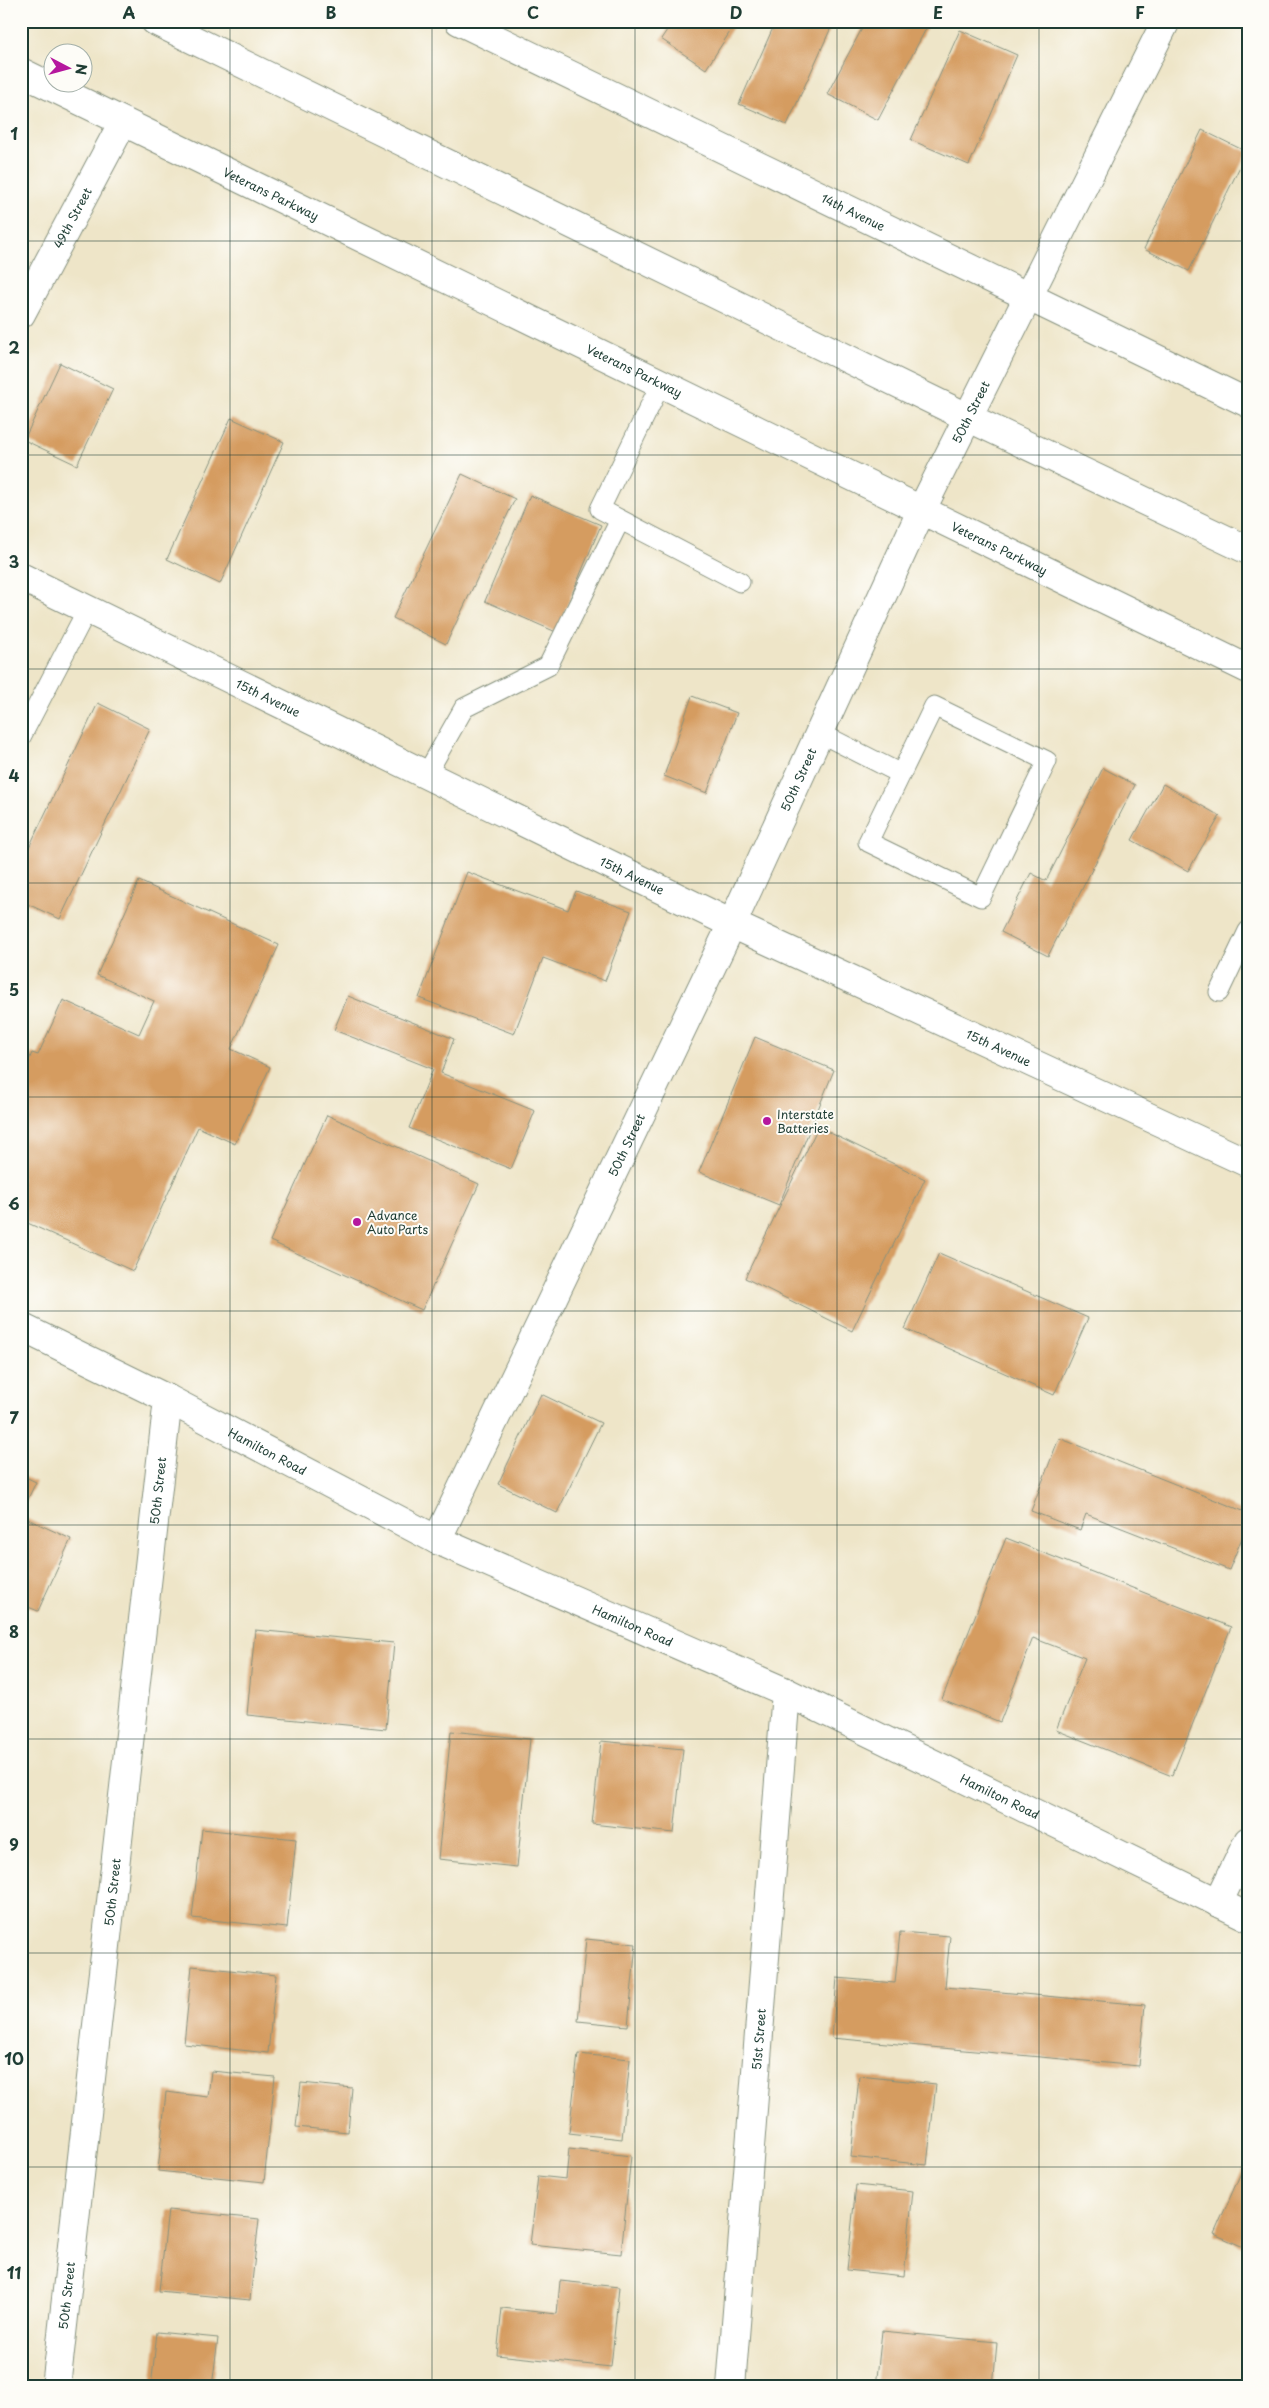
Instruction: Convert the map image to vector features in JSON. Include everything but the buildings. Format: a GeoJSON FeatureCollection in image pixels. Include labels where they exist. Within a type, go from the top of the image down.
{"type":"FeatureCollection","features":[{"type":"Feature","properties":{"kind":"street"},"geometry":{"type":"LineString","coordinates":[[154,21],[967,417],[1248,550]]}},
{"type":"Feature","properties":{"kind":"street","name":"14th Avenue"},"geometry":{"type":"LineString","coordinates":[[459,21],[1248,402]]}},
{"type":"Feature","properties":{"kind":"street","name":"50th Street"},"geometry":{"type":"LineString","coordinates":[[437,1540],[732,924],[922,509],[1166,21]]}},
{"type":"Feature","properties":{"kind":"street","name":"Veterans Parkway"},"geometry":{"type":"LineString","coordinates":[[21,72],[922,509],[1248,670]]}},
{"type":"Feature","properties":{"kind":"street","name":"49th Street"},"geometry":{"type":"LineString","coordinates":[[21,314],[122,122]]}},
{"type":"Feature","properties":{"kind":"street","name":"15th Avenue"},"geometry":{"type":"LineString","coordinates":[[21,578],[732,924],[1248,1162]]}},
{"type":"Feature","properties":{"kind":"street","name":"Hamilton Road"},"geometry":{"type":"LineString","coordinates":[[21,1327],[168,1399],[437,1540],[786,1692],[1248,1917]]}},
{"type":"Feature","properties":{"kind":"street","name":"50th Street"},"geometry":{"type":"LineString","coordinates":[[56,2387],[168,1399]]}},
{"type":"Feature","properties":{"kind":"street","name":"51st Street"},"geometry":{"type":"LineString","coordinates":[[731,2387],[786,1692]]}},
{"type":"Feature","properties":{"kind":"street"},"geometry":{"type":"LineString","coordinates":[[1218,1903],[1248,1841]]}},
{"type":"Feature","properties":{"kind":"lane"},"geometry":{"type":"LineString","coordinates":[[662,383],[600,509],[740,582]]}},
{"type":"Feature","properties":{"kind":"lane"},"geometry":{"type":"LineString","coordinates":[[426,775],[464,708],[548,666],[620,520]]}},
{"type":"Feature","properties":{"kind":"lane"},"geometry":{"type":"LineString","coordinates":[[21,737],[87,610]]}},
{"type":"Feature","properties":{"kind":"lane"},"geometry":{"type":"LineString","coordinates":[[934,706],[1047,761],[981,897],[868,842],[901,774],[934,706]]}},
{"type":"Feature","properties":{"kind":"lane"},"geometry":{"type":"LineString","coordinates":[[820,733],[901,774]]}},
{"type":"Feature","properties":{"kind":"lane"},"geometry":{"type":"LineString","coordinates":[[1219,992],[1248,931]]}},
{"type":"Feature","properties":{"kind":"place","name":"Interstate Batteries"},"geometry":{"type":"Point","coordinates":[767,1121]}},
{"type":"Feature","properties":{"kind":"place","name":"Advance Auto Parts"},"geometry":{"type":"Point","coordinates":[357,1222]}}]}
